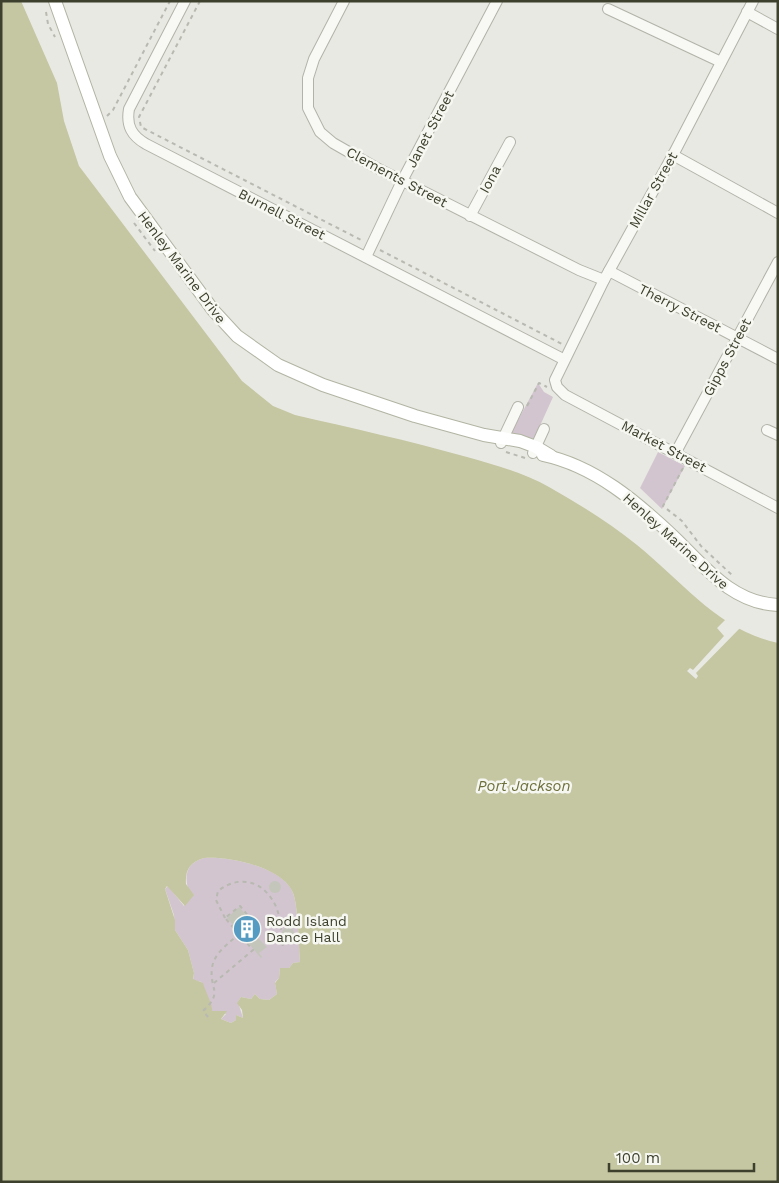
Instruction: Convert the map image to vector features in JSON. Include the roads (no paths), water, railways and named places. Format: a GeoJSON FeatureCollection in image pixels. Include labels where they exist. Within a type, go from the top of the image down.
{"type":"FeatureCollection","features":[{"type":"Feature","properties":{"kind":"main road","name":"Henley Marine Drive"},"geometry":{"type":"LineString","coordinates":[[55,1],[104,139],[127,190],[142,216],[225,325],[252,348],[302,377],[415,416],[534,450],[589,472],[616,488],[655,520],[732,592],[760,603],[778,605]]}},
{"type":"Feature","properties":{"kind":"street","name":"Burnell Street"},"geometry":{"type":"LineString","coordinates":[[185,1],[129,109],[128,124],[134,136],[146,144],[563,359]]}},
{"type":"Feature","properties":{"kind":"street","name":"Clements Street"},"geometry":{"type":"LineString","coordinates":[[344,1],[314,59],[306,92],[308,108],[320,132],[333,144],[470,216],[579,270],[607,276]]}},
{"type":"Feature","properties":{"kind":"street","name":"Janet Street"},"geometry":{"type":"LineString","coordinates":[[366,257],[402,181],[497,1]]}},
{"type":"Feature","properties":{"kind":"street","name":"Millar Street"},"geometry":{"type":"LineString","coordinates":[[555,380],[563,359],[673,156],[753,1]]}},
{"type":"Feature","properties":{"kind":"street"},"geometry":{"type":"LineString","coordinates":[[608,9],[721,62]]}},
{"type":"Feature","properties":{"kind":"street"},"geometry":{"type":"LineString","coordinates":[[747,12],[778,29]]}},
{"type":"Feature","properties":{"kind":"street","name":"Iona"},"geometry":{"type":"LineString","coordinates":[[470,216],[510,142]]}},
{"type":"Feature","properties":{"kind":"street"},"geometry":{"type":"LineString","coordinates":[[673,156],[778,212]]}},
{"type":"Feature","properties":{"kind":"street","name":"Gipps Street"},"geometry":{"type":"LineString","coordinates":[[676,452],[778,262]]}},
{"type":"Feature","properties":{"kind":"street","name":"Therry Street"},"geometry":{"type":"LineString","coordinates":[[607,276],[778,359]]}},
{"type":"Feature","properties":{"kind":"street","name":"Market Street"},"geometry":{"type":"LineString","coordinates":[[555,380],[557,387],[565,395],[676,452],[778,508]]}},
{"type":"Feature","properties":{"kind":"street"},"geometry":{"type":"LineString","coordinates":[[502,440],[518,407]]}},
{"type":"Feature","properties":{"kind":"street"},"geometry":{"type":"LineString","coordinates":[[534,450],[544,429]]}},
{"type":"Feature","properties":{"kind":"street"},"geometry":{"type":"LineString","coordinates":[[767,430],[778,435]]}},
{"type":"Feature","properties":{"kind":"water","name":"Port Jackson"},"geometry":{"type":"Polygon","coordinates":[[[1,1],[21,1],[57,83],[64,121],[79,166],[242,381],[273,406],[295,415],[467,457],[539,482],[583,507],[627,537],[719,616],[757,637],[778,643],[778,1182],[1,1182],[1,1]],[[204,858],[189,867],[186,875],[186,884],[194,895],[185,906],[167,886],[165,889],[175,920],[175,930],[188,950],[194,973],[193,979],[203,983],[212,1011],[227,1011],[221,1019],[231,1023],[236,1020],[236,1015],[243,1018],[242,1010],[237,1003],[241,997],[251,999],[255,994],[260,999],[269,1000],[277,994],[275,983],[279,978],[280,968],[289,968],[293,963],[300,962],[297,916],[293,893],[278,876],[267,870],[240,861],[204,858]]]}},
{"type":"Feature","properties":{"kind":"place","name":"Rodd Island Dance Hall"},"geometry":{"type":"Point","coordinates":[247,929]}}]}
